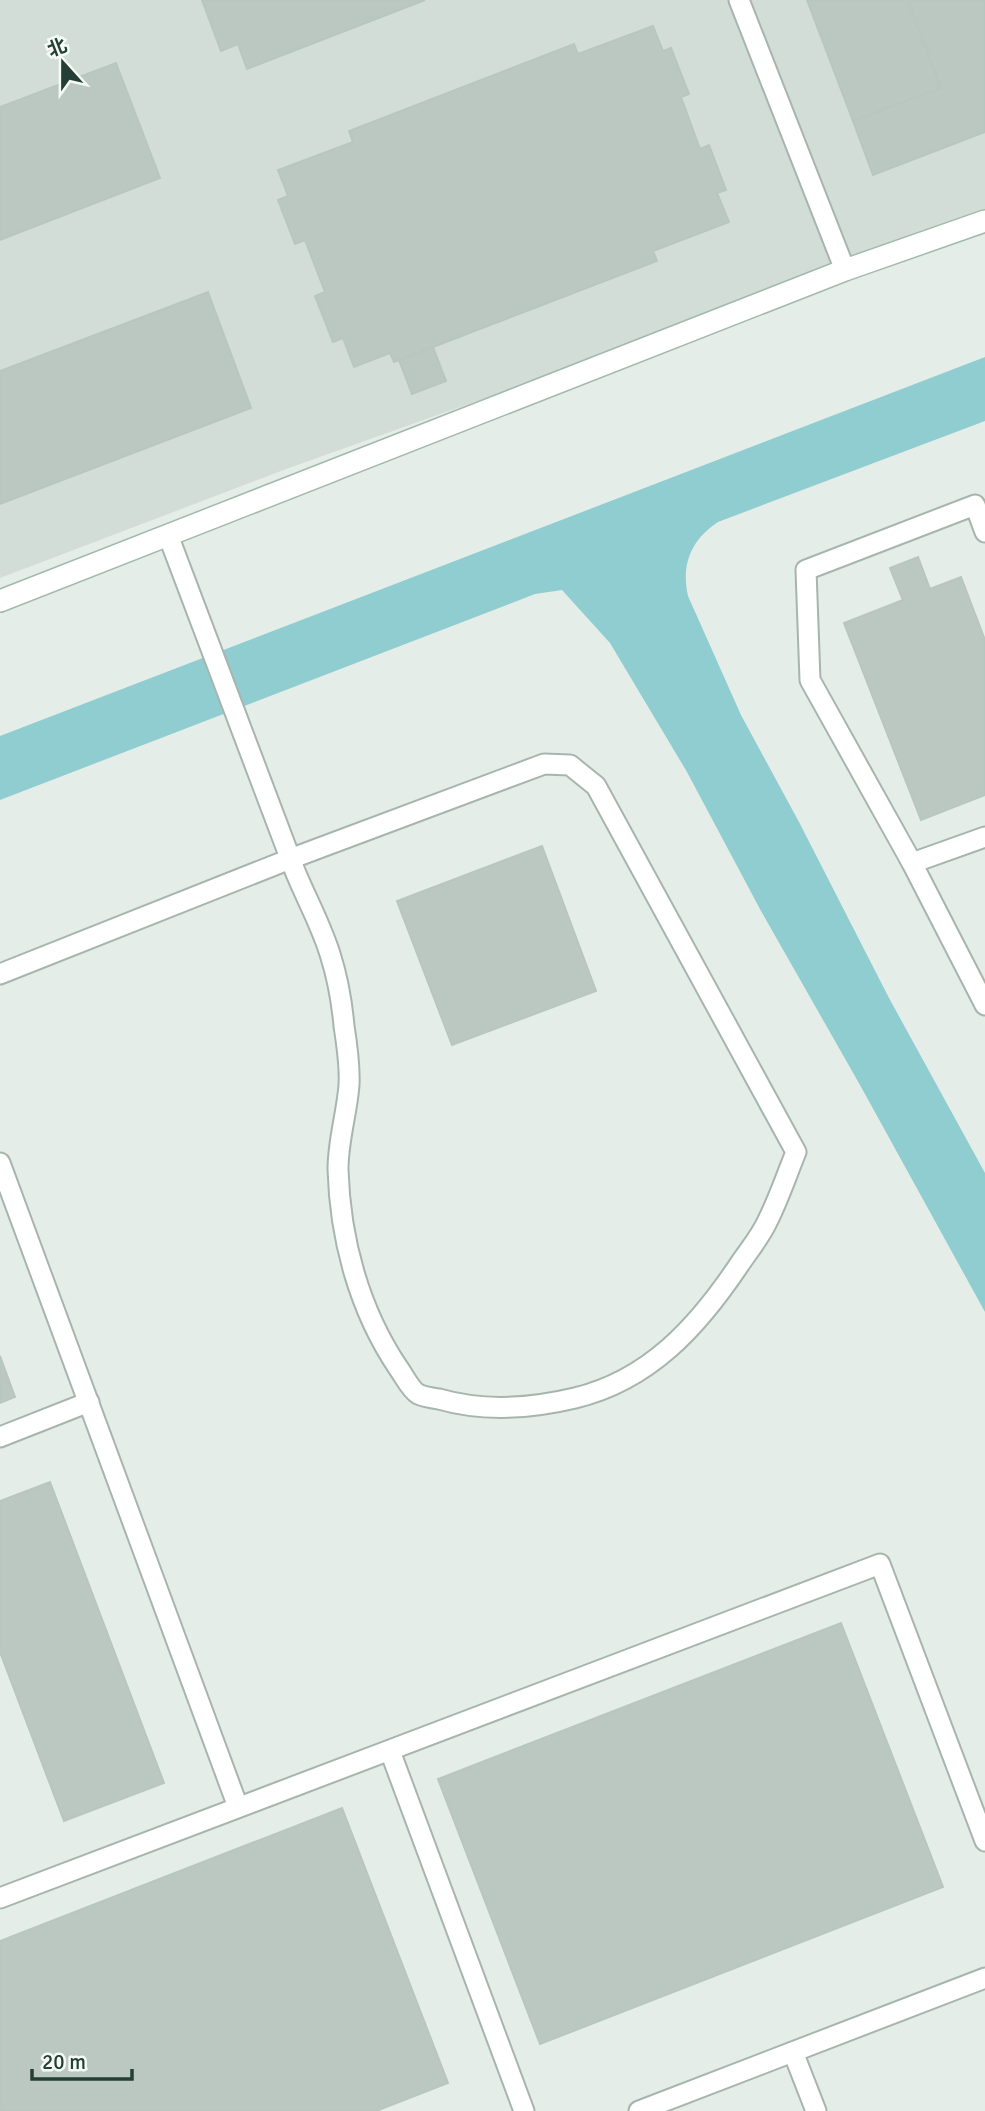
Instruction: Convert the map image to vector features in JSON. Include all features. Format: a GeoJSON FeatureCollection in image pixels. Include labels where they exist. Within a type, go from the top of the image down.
{"type":"FeatureCollection","features":[{"type":"Feature","properties":{"kind":"street"},"geometry":{"type":"LineString","coordinates":[[0,601],[845,270],[985,221]]}},
{"type":"Feature","properties":{"kind":"lane"},"geometry":{"type":"LineString","coordinates":[[739,0],[845,270]]}},
{"type":"Feature","properties":{"kind":"lane"},"geometry":{"type":"LineString","coordinates":[[985,533],[975,505],[806,570],[810,680],[912,863],[985,1005]]}},
{"type":"Feature","properties":{"kind":"lane"},"geometry":{"type":"LineString","coordinates":[[0,974],[290,859],[544,764],[570,765],[596,786],[796,1152],[767,1223],[727,1284],[680,1340],[651,1363],[585,1396],[529,1407],[483,1408],[416,1393],[373,1325],[347,1248],[338,1167],[341,1125],[349,1084],[344,1025],[330,954],[290,859],[168,535]]}},
{"type":"Feature","properties":{"kind":"lane"},"geometry":{"type":"LineString","coordinates":[[912,863],[985,837]]}},
{"type":"Feature","properties":{"kind":"lane"},"geometry":{"type":"LineString","coordinates":[[0,1163],[238,1807]]}},
{"type":"Feature","properties":{"kind":"lane"},"geometry":{"type":"LineString","coordinates":[[0,1437],[89,1402]]}},
{"type":"Feature","properties":{"kind":"lane"},"geometry":{"type":"LineString","coordinates":[[0,1898],[880,1564],[985,1841]]}},
{"type":"Feature","properties":{"kind":"lane"},"geometry":{"type":"LineString","coordinates":[[390,1751],[524,2111]]}},
{"type":"Feature","properties":{"kind":"lane"},"geometry":{"type":"LineString","coordinates":[[639,2111],[985,1978]]}},
{"type":"Feature","properties":{"kind":"lane"},"geometry":{"type":"LineString","coordinates":[[793,2052],[816,2111]]}},
{"type":"Feature","properties":{"kind":"shaded area"},"geometry":{"type":"Polygon","coordinates":[[[0,0],[985,0],[985,213],[845,270],[289,468],[0,578],[0,0]]]}},
{"type":"Feature","properties":{"kind":"water"},"geometry":{"type":"Polygon","coordinates":[[[985,357],[985,421],[718,522],[701,537],[690,554],[686,584],[688,596],[741,715],[889,998],[985,1173],[985,1312],[761,911],[687,772],[610,643],[562,590],[535,594],[0,800],[0,736],[985,357]]]}},
{"type":"Feature","properties":{"kind":"building"},"geometry":{"type":"Polygon","coordinates":[[[202,0],[425,0],[247,69],[238,44],[221,51],[202,0]]]}},
{"type":"Feature","properties":{"kind":"building"},"geometry":{"type":"Polygon","coordinates":[[[807,0],[908,0],[941,88],[853,121],[807,0]]]}},
{"type":"Feature","properties":{"kind":"building"},"geometry":{"type":"Polygon","coordinates":[[[908,0],[985,0],[985,132],[873,175],[853,121],[941,88],[908,0]]]}},
{"type":"Feature","properties":{"kind":"building"},"geometry":{"type":"Polygon","coordinates":[[[653,26],[663,51],[671,48],[689,94],[681,97],[700,149],[709,145],[726,190],[717,193],[729,222],[653,251],[657,261],[394,362],[390,353],[354,367],[343,338],[333,342],[315,296],[325,292],[305,240],[295,244],[278,200],[288,196],[278,170],[353,142],[349,131],[574,44],[578,54],[653,26]]]}},
{"type":"Feature","properties":{"kind":"building"},"geometry":{"type":"Polygon","coordinates":[[[116,63],[160,178],[0,240],[0,107],[116,63]]]}},
{"type":"Feature","properties":{"kind":"building"},"geometry":{"type":"Polygon","coordinates":[[[208,292],[251,408],[0,504],[0,371],[208,292]]]}},
{"type":"Feature","properties":{"kind":"building"},"geometry":{"type":"Polygon","coordinates":[[[433,347],[446,381],[412,394],[399,360],[433,347]]]}},
{"type":"Feature","properties":{"kind":"building"},"geometry":{"type":"Polygon","coordinates":[[[918,557],[930,589],[961,577],[985,640],[985,795],[921,820],[844,623],[903,600],[890,568],[918,557]]]}},
{"type":"Feature","properties":{"kind":"building"},"geometry":{"type":"Polygon","coordinates":[[[542,846],[596,991],[452,1045],[397,901],[542,846]]]}},
{"type":"Feature","properties":{"kind":"building"},"geometry":{"type":"Polygon","coordinates":[[[0,1356],[15,1397],[0,1403],[0,1356]]]}},
{"type":"Feature","properties":{"kind":"building"},"geometry":{"type":"Polygon","coordinates":[[[50,1482],[164,1783],[64,1821],[0,1652],[0,1501],[50,1482]]]}},
{"type":"Feature","properties":{"kind":"building"},"geometry":{"type":"Polygon","coordinates":[[[841,1623],[943,1887],[540,2044],[438,1779],[841,1623]]]}},
{"type":"Feature","properties":{"kind":"building"},"geometry":{"type":"Polygon","coordinates":[[[342,1808],[448,2083],[376,2111],[0,2111],[0,1941],[342,1808]]]}}]}
